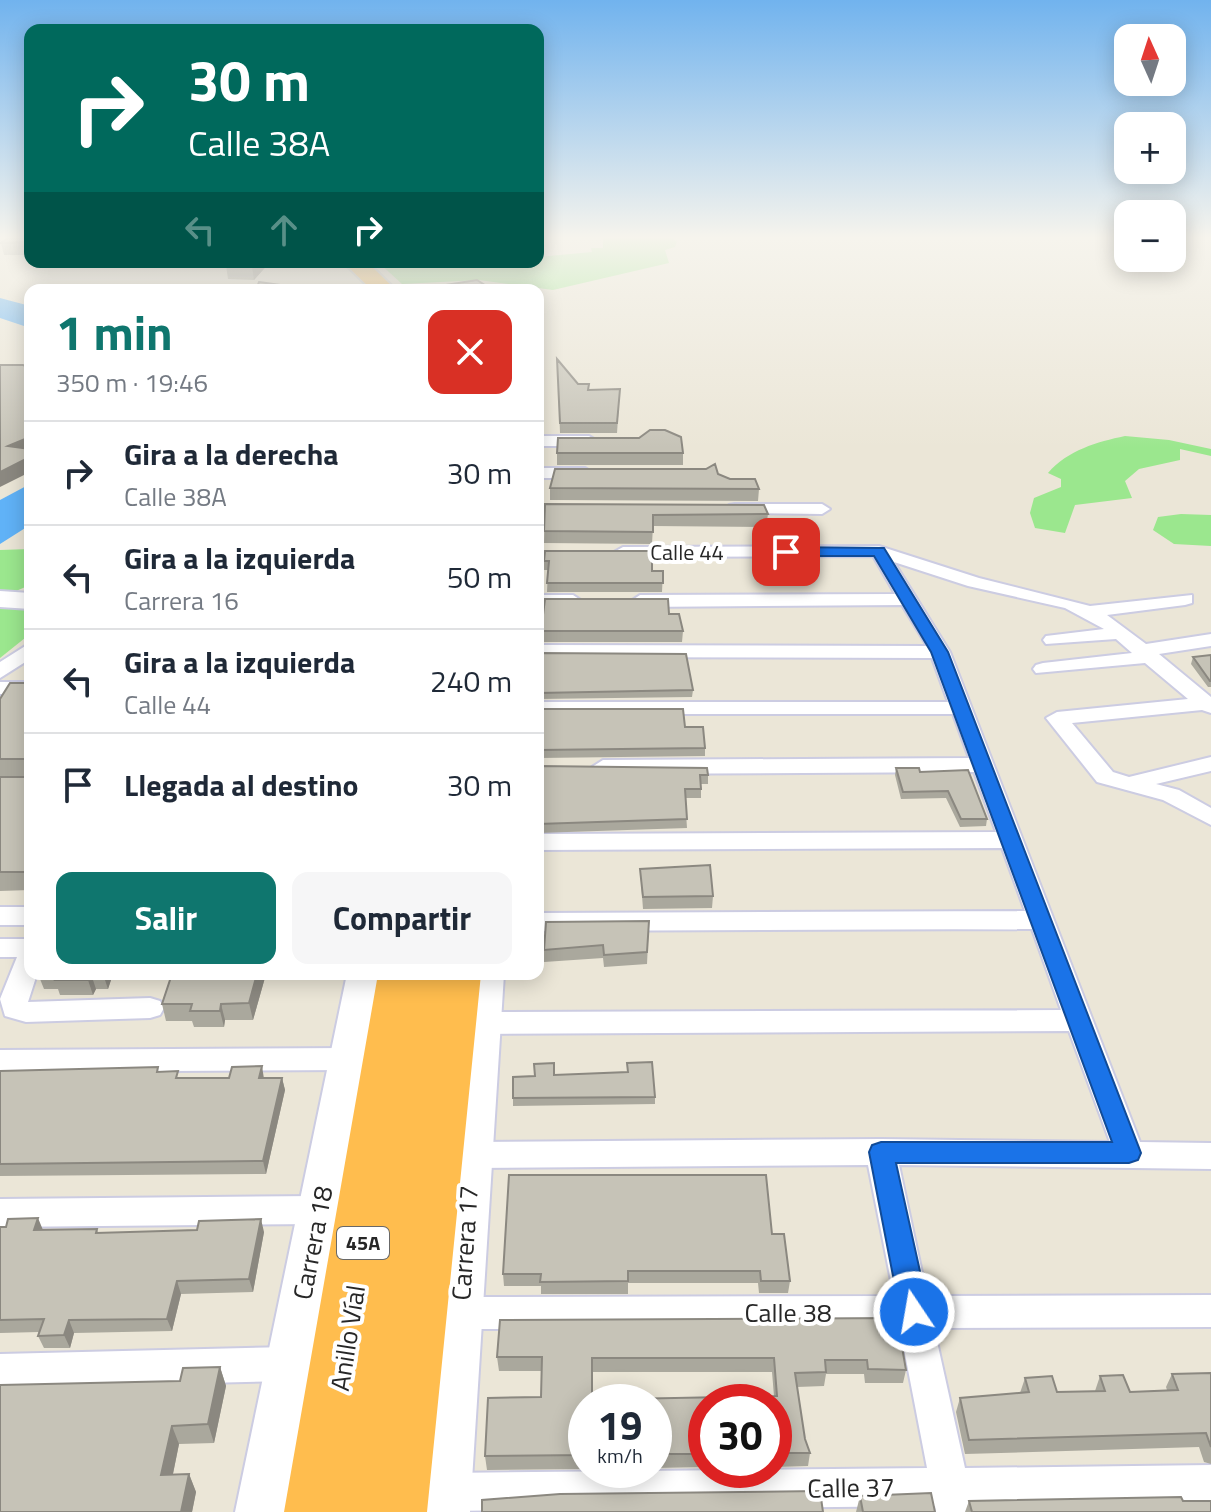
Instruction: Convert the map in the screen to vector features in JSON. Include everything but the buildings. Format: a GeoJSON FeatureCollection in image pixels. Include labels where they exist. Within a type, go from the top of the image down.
{"type":"FeatureCollection","features":[{"type":"Feature","properties":{"kind":"highway","name":"Anillo Víal"},"geometry":{"type":"LineString","coordinates":[[321,1512],[403,980]]}},
{"type":"Feature","properties":{"kind":"highway","name":"45A"},"geometry":{"type":"LineString","coordinates":[[426,1505],[468,999]]}},
{"type":"Feature","properties":{"kind":"street"},"geometry":{"type":"LineString","coordinates":[[544,441],[610,441]]}},
{"type":"Feature","properties":{"kind":"street"},"geometry":{"type":"LineString","coordinates":[[544,473],[599,473]]}},
{"type":"Feature","properties":{"kind":"street"},"geometry":{"type":"LineString","coordinates":[[712,509],[822,509]]}},
{"type":"Feature","properties":{"kind":"street"},"geometry":{"type":"LineString","coordinates":[[879,551],[940,652],[1129,1153]]}},
{"type":"Feature","properties":{"kind":"street","name":"Calle 44"},"geometry":{"type":"LineString","coordinates":[[600,552],[879,551],[974,582],[1071,604],[1088,612]]}},
{"type":"Feature","properties":{"kind":"street"},"geometry":{"type":"LineString","coordinates":[[544,601],[910,599]]}},
{"type":"Feature","properties":{"kind":"street"},"geometry":{"type":"LineString","coordinates":[[1088,612],[1185,599]]}},
{"type":"Feature","properties":{"kind":"street"},"geometry":{"type":"LineString","coordinates":[[1088,612],[1207,700]]}},
{"type":"Feature","properties":{"kind":"street"},"geometry":{"type":"LineString","coordinates":[[1053,640],[1119,633]]}},
{"type":"Feature","properties":{"kind":"street"},"geometry":{"type":"LineString","coordinates":[[1043,669],[1211,640]]}},
{"type":"Feature","properties":{"kind":"street"},"geometry":{"type":"LineString","coordinates":[[544,651],[940,652]]}},
{"type":"Feature","properties":{"kind":"street"},"geometry":{"type":"LineString","coordinates":[[0,672],[24,654]]}},
{"type":"Feature","properties":{"kind":"street"},"geometry":{"type":"LineString","coordinates":[[0,688],[24,688]]}},
{"type":"Feature","properties":{"kind":"street"},"geometry":{"type":"LineString","coordinates":[[1207,700],[1057,718],[1105,777],[1171,795],[1211,818]]}},
{"type":"Feature","properties":{"kind":"street"},"geometry":{"type":"LineString","coordinates":[[544,708],[961,708]]}},
{"type":"Feature","properties":{"kind":"street"},"geometry":{"type":"LineString","coordinates":[[1131,783],[1211,764]]}},
{"type":"Feature","properties":{"kind":"street"},"geometry":{"type":"LineString","coordinates":[[586,767],[982,765]]}},
{"type":"Feature","properties":{"kind":"street"},"geometry":{"type":"LineString","coordinates":[[544,842],[1010,840]]}},
{"type":"Feature","properties":{"kind":"street"},"geometry":{"type":"LineString","coordinates":[[0,916],[24,916]]}},
{"type":"Feature","properties":{"kind":"street"},"geometry":{"type":"LineString","coordinates":[[544,922],[1041,920]]}},
{"type":"Feature","properties":{"kind":"street"},"geometry":{"type":"LineString","coordinates":[[0,948],[24,948]]}},
{"type":"Feature","properties":{"kind":"street"},"geometry":{"type":"LineString","coordinates":[[24,973],[14,999],[15,1009],[26,1012],[150,1008]]}},
{"type":"Feature","properties":{"kind":"street","name":"Carrera 18"},"geometry":{"type":"LineString","coordinates":[[263,1512],[318,1210],[365,980]]}},
{"type":"Feature","properties":{"kind":"street","name":"Carrera 17"},"geometry":{"type":"LineString","coordinates":[[426,1505],[461,1313],[471,1155],[468,999],[481,980]]}},
{"type":"Feature","properties":{"kind":"street"},"geometry":{"type":"LineString","coordinates":[[468,999],[1078,1020]]}},
{"type":"Feature","properties":{"kind":"street"},"geometry":{"type":"LineString","coordinates":[[0,1061],[349,1059]]}},
{"type":"Feature","properties":{"kind":"street"},"geometry":{"type":"LineString","coordinates":[[471,1155],[881,1152],[1211,1156]]}},
{"type":"Feature","properties":{"kind":"street"},"geometry":{"type":"LineString","coordinates":[[881,1152],[952,1500]]}},
{"type":"Feature","properties":{"kind":"street"},"geometry":{"type":"LineString","coordinates":[[0,1213],[318,1210]]}},
{"type":"Feature","properties":{"kind":"street","name":"Calle 38"},"geometry":{"type":"LineString","coordinates":[[461,1313],[1211,1311]]}},
{"type":"Feature","properties":{"kind":"street"},"geometry":{"type":"LineString","coordinates":[[0,1371],[290,1364]]}},
{"type":"Feature","properties":{"kind":"street","name":"Calle 37"},"geometry":{"type":"LineString","coordinates":[[426,1505],[952,1500],[1211,1484]]}},
{"type":"Feature","properties":{"kind":"green space"},"geometry":{"type":"Polygon","coordinates":[[[1125,436],[1169,440],[1211,449],[1211,456],[1180,449],[1180,460],[1139,469],[1125,481],[1132,498],[1075,505],[1065,533],[1035,528],[1030,513],[1034,498],[1061,487],[1061,479],[1048,473],[1074,453],[1125,436]]]}},
{"type":"Feature","properties":{"kind":"green space"},"geometry":{"type":"Polygon","coordinates":[[[1211,515],[1211,546],[1174,544],[1153,530],[1158,517],[1211,515]]]}},
{"type":"Feature","properties":{"kind":"green space"},"geometry":{"type":"Polygon","coordinates":[[[24,549],[24,588],[16,591],[0,590],[0,550],[24,549]]]}},
{"type":"Feature","properties":{"kind":"green space"},"geometry":{"type":"Polygon","coordinates":[[[0,603],[24,605],[24,639],[0,658],[0,603]]]}},
{"type":"Feature","properties":{"kind":"water"},"geometry":{"type":"Polygon","coordinates":[[[0,307],[24,307],[24,326],[0,318],[0,307]]]}},
{"type":"Feature","properties":{"kind":"water"},"geometry":{"type":"Polygon","coordinates":[[[24,487],[24,529],[0,544],[0,500],[24,487]]]}},
{"type":"Feature","properties":{"kind":"route"},"geometry":{"type":"LineString","coordinates":[[786,552],[879,551],[910,599],[940,652],[1129,1153],[881,1152],[914,1312]]}}]}
